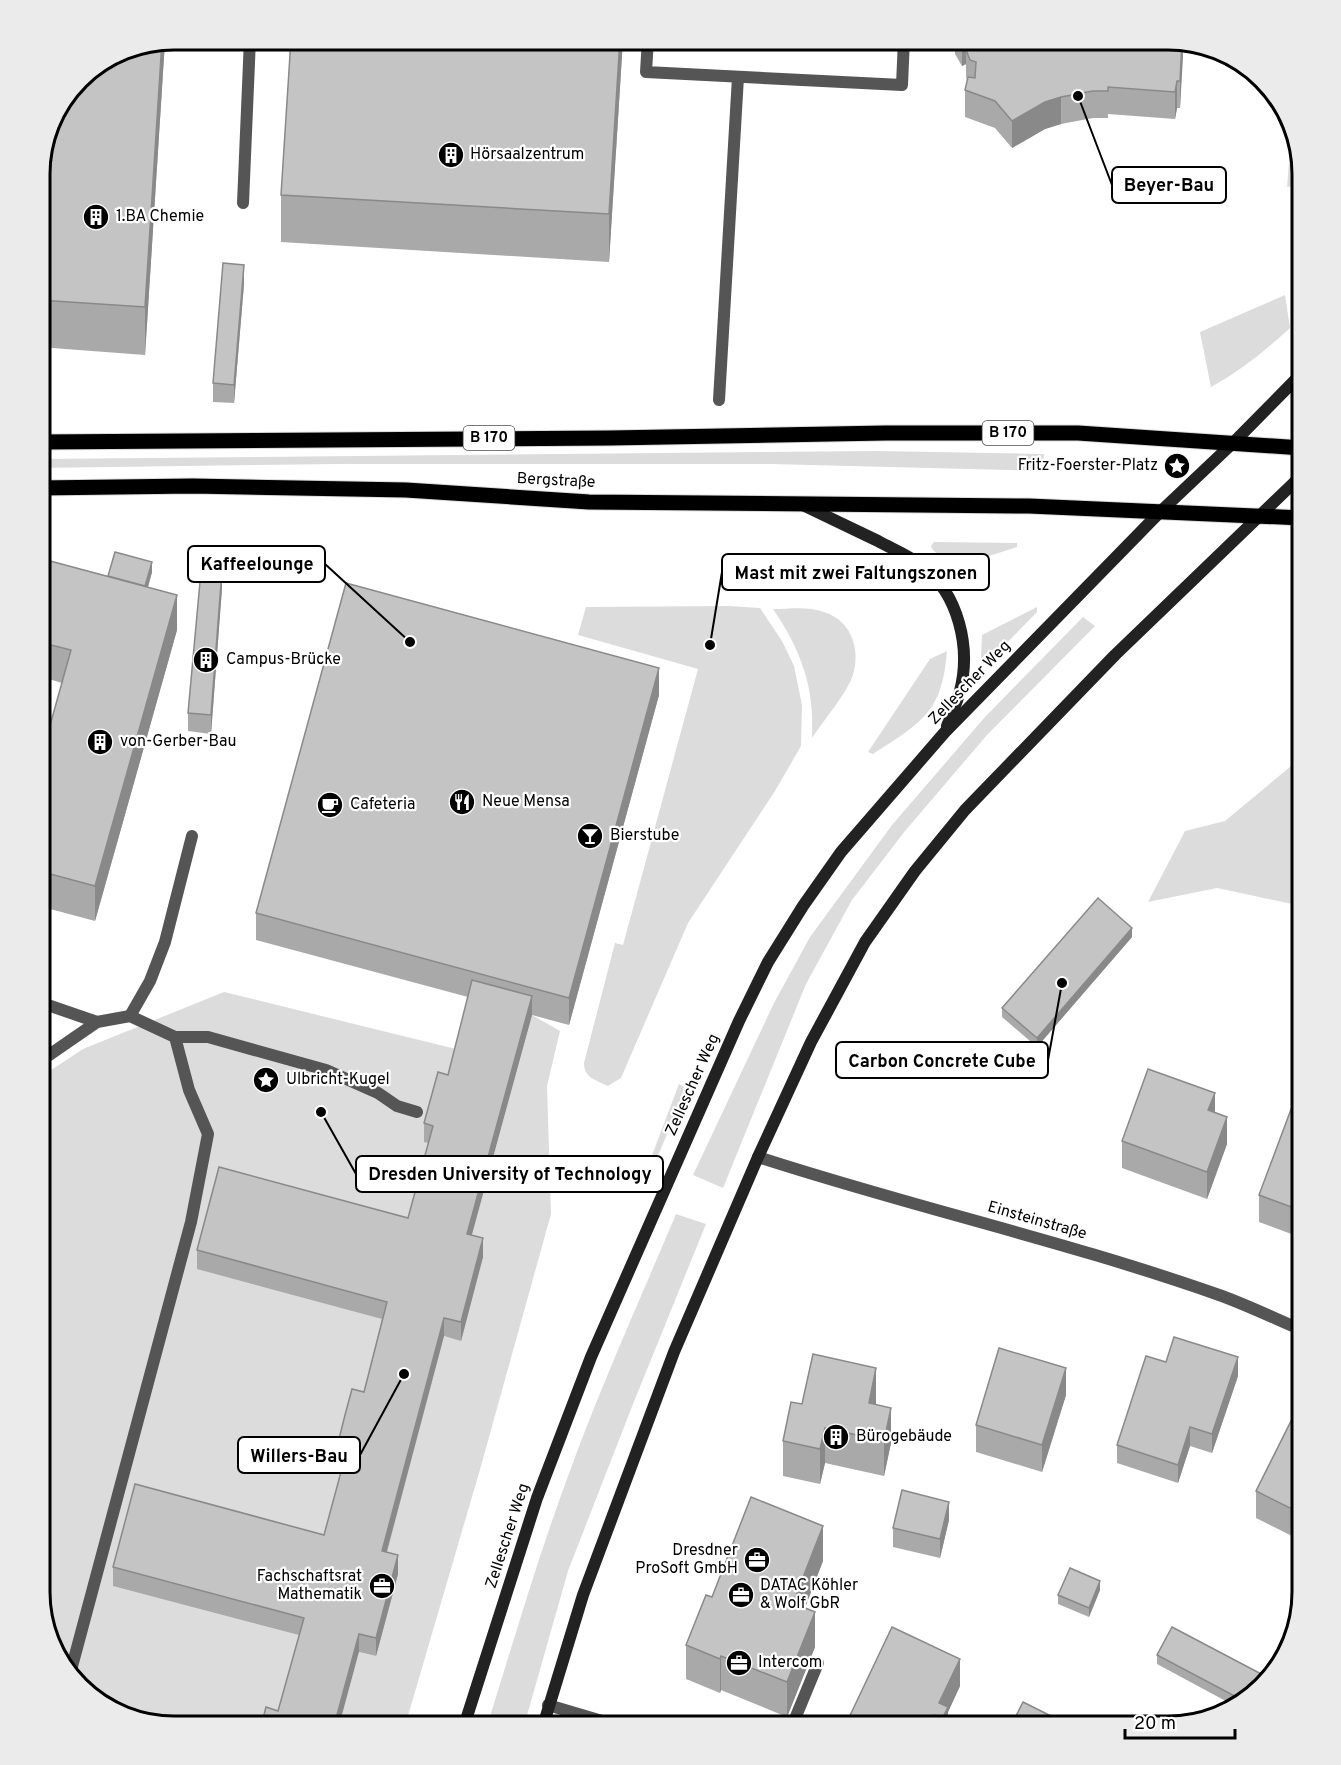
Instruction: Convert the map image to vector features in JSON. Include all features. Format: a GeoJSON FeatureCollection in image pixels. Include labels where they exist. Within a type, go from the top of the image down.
{"type":"FeatureCollection","features":[{"type":"Feature","properties":{"kind":"main road"},"geometry":{"type":"LineString","coordinates":[[1161,511],[1292,383]]}},
{"type":"Feature","properties":{"kind":"main road","name":"B 170"},"geometry":{"type":"LineString","coordinates":[[50,442],[1078,433],[1292,447]]}},
{"type":"Feature","properties":{"kind":"main road"},"geometry":{"type":"LineString","coordinates":[[545,1716],[583,1595],[670,1363],[758,1157],[811,1042],[865,942],[915,871],[965,810],[1143,627],[1292,484]]}},
{"type":"Feature","properties":{"kind":"main road","name":"Bergstraße"},"geometry":{"type":"LineString","coordinates":[[50,488],[193,486],[406,489],[589,502],[799,503],[1161,511]]}},
{"type":"Feature","properties":{"kind":"main road"},"geometry":{"type":"LineString","coordinates":[[799,503],[902,553],[922,565],[943,585],[958,621],[963,643],[964,666],[960,692],[945,732]]}},
{"type":"Feature","properties":{"kind":"main road"},"geometry":{"type":"LineString","coordinates":[[1161,511],[1292,518]]}},
{"type":"Feature","properties":{"kind":"main road","name":"Zellescher Weg"},"geometry":{"type":"LineString","coordinates":[[467,1716],[537,1498],[591,1357],[739,1021],[768,962],[803,906],[849,843],[945,732],[1161,511]]}},
{"type":"Feature","properties":{"kind":"street"},"geometry":{"type":"LineString","coordinates":[[243,203],[250,50]]}},
{"type":"Feature","properties":{"kind":"street"},"geometry":{"type":"LineString","coordinates":[[647,50],[646,72],[902,85],[904,50]]}},
{"type":"Feature","properties":{"kind":"street"},"geometry":{"type":"LineString","coordinates":[[719,400],[738,77]]}},
{"type":"Feature","properties":{"kind":"street"},"geometry":{"type":"LineString","coordinates":[[130,1016],[150,981],[165,942],[192,836]]}},
{"type":"Feature","properties":{"kind":"street"},"geometry":{"type":"LineString","coordinates":[[50,1006],[97,1022]]}},
{"type":"Feature","properties":{"kind":"street"},"geometry":{"type":"LineString","coordinates":[[50,1054],[97,1022],[130,1016],[175,1037],[208,1037],[326,1070],[378,1093],[397,1107],[417,1112]]}},
{"type":"Feature","properties":{"kind":"street"},"geometry":{"type":"LineString","coordinates":[[73,1664],[191,1222],[208,1134],[189,1090],[175,1037]]}},
{"type":"Feature","properties":{"kind":"street","name":"Einsteinstraße"},"geometry":{"type":"LineString","coordinates":[[758,1157],[813,1175],[1057,1243],[1224,1296],[1292,1326]]}},
{"type":"Feature","properties":{"kind":"street"},"geometry":{"type":"LineString","coordinates":[[796,1716],[818,1663]]}},
{"type":"Feature","properties":{"kind":"street"},"geometry":{"type":"LineString","coordinates":[[548,1705],[585,1716]]}},
{"type":"Feature","properties":{"kind":"shaded area"},"geometry":{"type":"Polygon","coordinates":[[[1290,155],[1292,186],[1287,187],[1290,155]]]}},
{"type":"Feature","properties":{"kind":"shaded area"},"geometry":{"type":"Polygon","coordinates":[[[1285,295],[1290,328],[1252,360],[1211,387],[1200,332],[1285,295]]]}},
{"type":"Feature","properties":{"kind":"shaded area"},"geometry":{"type":"Polygon","coordinates":[[[878,451],[1044,454],[1043,471],[771,464],[337,464],[50,468],[50,459],[878,451]]]}},
{"type":"Feature","properties":{"kind":"shaded area"},"geometry":{"type":"Polygon","coordinates":[[[934,542],[1017,543],[1017,547],[952,568],[932,549],[934,542]]]}},
{"type":"Feature","properties":{"kind":"shaded area"},"geometry":{"type":"Polygon","coordinates":[[[729,606],[760,608],[782,641],[794,666],[802,705],[801,746],[775,791],[688,923],[621,1078],[608,1086],[588,1075],[584,1063],[615,943],[623,945],[698,669],[578,635],[586,607],[729,606]]]}},
{"type":"Feature","properties":{"kind":"shaded area"},"geometry":{"type":"Polygon","coordinates":[[[1037,607],[1037,612],[991,659],[984,660],[981,657],[982,635],[1037,607]]]}},
{"type":"Feature","properties":{"kind":"shaded area"},"geometry":{"type":"Polygon","coordinates":[[[805,608],[824,612],[834,616],[842,623],[852,639],[856,659],[851,680],[812,738],[811,703],[804,670],[791,639],[773,609],[805,608]]]}},
{"type":"Feature","properties":{"kind":"shaded area"},"geometry":{"type":"Polygon","coordinates":[[[1083,617],[1095,626],[987,735],[905,831],[852,900],[806,984],[723,1188],[693,1175],[774,1003],[810,937],[892,825],[985,717],[1083,617]]]}},
{"type":"Feature","properties":{"kind":"shaded area"},"geometry":{"type":"Polygon","coordinates":[[[947,651],[940,689],[927,714],[905,733],[873,754],[868,752],[930,659],[947,651]]]}},
{"type":"Feature","properties":{"kind":"shaded area"},"geometry":{"type":"Polygon","coordinates":[[[1292,765],[1292,904],[1217,888],[1148,902],[1185,831],[1225,821],[1292,765]]]}},
{"type":"Feature","properties":{"kind":"shaded area"},"geometry":{"type":"Polygon","coordinates":[[[224,992],[460,1050],[283,1716],[174,1716],[149,1713],[119,1703],[92,1685],[80,1673],[66,1653],[54,1623],[50,1591],[50,1071],[83,1049],[224,992]]]}},
{"type":"Feature","properties":{"kind":"shaded area"},"geometry":{"type":"Polygon","coordinates":[[[532,1015],[560,1031],[547,1086],[551,1214],[408,1716],[342,1716],[359,1652],[376,1656],[382,1569],[444,1336],[461,1340],[483,1257],[467,1253],[532,1015]]]}},
{"type":"Feature","properties":{"kind":"shaded area"},"geometry":{"type":"Polygon","coordinates":[[[679,1084],[684,1087],[680,1104],[656,1160],[651,1158],[679,1084]]]}},
{"type":"Feature","properties":{"kind":"shaded area"},"geometry":{"type":"Polygon","coordinates":[[[676,1214],[706,1224],[568,1571],[527,1716],[490,1716],[556,1509],[606,1379],[676,1214]]]}},
{"type":"Feature","properties":{"kind":"building","name":"Hörsaalzentrum"},"geometry":{"type":"Polygon","coordinates":[[[290,50],[619,50],[609,214],[281,195],[290,50]]]}},
{"type":"Feature","properties":{"kind":"building"},"geometry":{"type":"Polygon","coordinates":[[[966,50],[1182,51],[1180,81],[1177,81],[1175,92],[1108,87],[1108,91],[1093,91],[1061,97],[1045,102],[1012,121],[995,101],[965,90],[968,77],[975,78],[976,62],[970,60],[966,50]]]}},
{"type":"Feature","properties":{"kind":"building","name":"1.BA Chemie"},"geometry":{"type":"Polygon","coordinates":[[[161,51],[145,307],[50,301],[50,166],[56,134],[62,119],[75,98],[86,86],[119,62],[149,52],[161,51]]]}},
{"type":"Feature","properties":{"kind":"building"},"geometry":{"type":"Polygon","coordinates":[[[223,263],[244,265],[234,385],[213,383],[223,263]]]}},
{"type":"Feature","properties":{"kind":"building"},"geometry":{"type":"Polygon","coordinates":[[[115,552],[152,562],[145,586],[108,576],[115,552]]]}},
{"type":"Feature","properties":{"kind":"building","name":"von-Gerber-Bau"},"geometry":{"type":"Polygon","coordinates":[[[50,561],[177,595],[95,886],[50,874],[50,725],[71,650],[50,645],[50,561]]]}},
{"type":"Feature","properties":{"kind":"building","name":"Campus-Brücke"},"geometry":{"type":"Polygon","coordinates":[[[222,570],[211,715],[188,713],[201,571],[222,570]]]}},
{"type":"Feature","properties":{"kind":"building","name":"Neue Mensa"},"geometry":{"type":"Polygon","coordinates":[[[346,583],[659,668],[569,998],[256,913],[346,583]]]}},
{"type":"Feature","properties":{"kind":"building"},"geometry":{"type":"Polygon","coordinates":[[[1098,898],[1132,928],[1037,1038],[1002,1008],[1098,898]]]}},
{"type":"Feature","properties":{"kind":"building"},"geometry":{"type":"Polygon","coordinates":[[[472,980],[532,996],[467,1234],[483,1238],[461,1322],[444,1318],[382,1551],[398,1555],[376,1638],[359,1634],[337,1716],[264,1716],[266,1707],[278,1711],[304,1618],[113,1567],[135,1484],[324,1535],[348,1446],[338,1443],[352,1389],[364,1392],[387,1302],[197,1250],[219,1167],[408,1218],[433,1126],[424,1123],[438,1072],[448,1075],[472,980]]]}},
{"type":"Feature","properties":{"kind":"building"},"geometry":{"type":"Polygon","coordinates":[[[1148,1069],[1215,1093],[1208,1110],[1227,1117],[1207,1172],[1122,1141],[1148,1069]]]}},
{"type":"Feature","properties":{"kind":"building"},"geometry":{"type":"Polygon","coordinates":[[[1292,1107],[1292,1207],[1259,1195],[1292,1107]]]}},
{"type":"Feature","properties":{"kind":"building"},"geometry":{"type":"Polygon","coordinates":[[[1174,1337],[1238,1357],[1212,1434],[1190,1427],[1178,1465],[1117,1445],[1146,1356],[1166,1362],[1174,1337]]]}},
{"type":"Feature","properties":{"kind":"building"},"geometry":{"type":"Polygon","coordinates":[[[999,1348],[1066,1368],[1042,1445],[976,1425],[999,1348]]]}},
{"type":"Feature","properties":{"kind":"building"},"geometry":{"type":"Polygon","coordinates":[[[813,1354],[876,1368],[869,1403],[891,1408],[884,1441],[825,1428],[820,1449],[783,1441],[791,1402],[802,1404],[813,1354]]]}},
{"type":"Feature","properties":{"kind":"building"},"geometry":{"type":"Polygon","coordinates":[[[1292,1419],[1292,1509],[1256,1491],[1292,1419]]]}},
{"type":"Feature","properties":{"kind":"building"},"geometry":{"type":"Polygon","coordinates":[[[902,1490],[949,1502],[940,1539],[893,1528],[902,1490]]]}},
{"type":"Feature","properties":{"kind":"building"},"geometry":{"type":"Polygon","coordinates":[[[751,1497],[823,1526],[793,1603],[815,1612],[787,1682],[686,1645],[706,1595],[712,1597],[751,1497]]]}},
{"type":"Feature","properties":{"kind":"building"},"geometry":{"type":"Polygon","coordinates":[[[1070,1568],[1100,1581],[1089,1608],[1058,1595],[1070,1568]]]}},
{"type":"Feature","properties":{"kind":"building"},"geometry":{"type":"Polygon","coordinates":[[[892,1627],[960,1659],[939,1703],[948,1707],[944,1716],[850,1716],[892,1627]]]}},
{"type":"Feature","properties":{"kind":"building"},"geometry":{"type":"Polygon","coordinates":[[[1172,1627],[1260,1674],[1234,1696],[1157,1655],[1172,1627]]]}},
{"type":"Feature","properties":{"kind":"building"},"geometry":{"type":"Polygon","coordinates":[[[1023,1702],[1051,1716],[1016,1716],[1023,1702]]]}},
{"type":"Feature","properties":{"kind":"place","name":"Beyer-Bau"},"geometry":{"type":"Point","coordinates":[1078,96]}},
{"type":"Feature","properties":{"kind":"place","name":"Hörsaalzentrum"},"geometry":{"type":"Point","coordinates":[451,155]}},
{"type":"Feature","properties":{"kind":"place","name":"1.BA Chemie"},"geometry":{"type":"Point","coordinates":[96,217]}},
{"type":"Feature","properties":{"kind":"place","name":"Fritz-Foerster-Platz"},"geometry":{"type":"Point","coordinates":[1177,466]}},
{"type":"Feature","properties":{"kind":"place","name":"Kaffeelounge"},"geometry":{"type":"Point","coordinates":[410,642]}},
{"type":"Feature","properties":{"kind":"place","name":"Mast mit zwei Faltungszonen"},"geometry":{"type":"Point","coordinates":[710,645]}},
{"type":"Feature","properties":{"kind":"place","name":"Campus-Brücke"},"geometry":{"type":"Point","coordinates":[206,660]}},
{"type":"Feature","properties":{"kind":"place","name":"von-Gerber-Bau"},"geometry":{"type":"Point","coordinates":[100,742]}},
{"type":"Feature","properties":{"kind":"place","name":"Neue Mensa"},"geometry":{"type":"Point","coordinates":[462,802]}},
{"type":"Feature","properties":{"kind":"place","name":"Cafeteria"},"geometry":{"type":"Point","coordinates":[330,805]}},
{"type":"Feature","properties":{"kind":"place","name":"Bierstube"},"geometry":{"type":"Point","coordinates":[590,836]}},
{"type":"Feature","properties":{"kind":"place","name":"Carbon Concrete Cube"},"geometry":{"type":"Point","coordinates":[1062,983]}},
{"type":"Feature","properties":{"kind":"place","name":"Ulbricht-Kugel"},"geometry":{"type":"Point","coordinates":[266,1080]}},
{"type":"Feature","properties":{"kind":"place","name":"Dresden University of Technology"},"geometry":{"type":"Point","coordinates":[321,1112]}},
{"type":"Feature","properties":{"kind":"place","name":"Willers-Bau"},"geometry":{"type":"Point","coordinates":[404,1374]}},
{"type":"Feature","properties":{"kind":"place","name":"Bürogebäude"},"geometry":{"type":"Point","coordinates":[836,1437]}},
{"type":"Feature","properties":{"kind":"place","name":"Dresdner ProSoft GmbH"},"geometry":{"type":"Point","coordinates":[757,1560]}},
{"type":"Feature","properties":{"kind":"place","name":"Fachschaftsrat Mathematik"},"geometry":{"type":"Point","coordinates":[382,1586]}},
{"type":"Feature","properties":{"kind":"place","name":"DATAC Köhler & Wolf GbR"},"geometry":{"type":"Point","coordinates":[741,1595]}},
{"type":"Feature","properties":{"kind":"place","name":"Intercom"},"geometry":{"type":"Point","coordinates":[739,1663]}}]}
